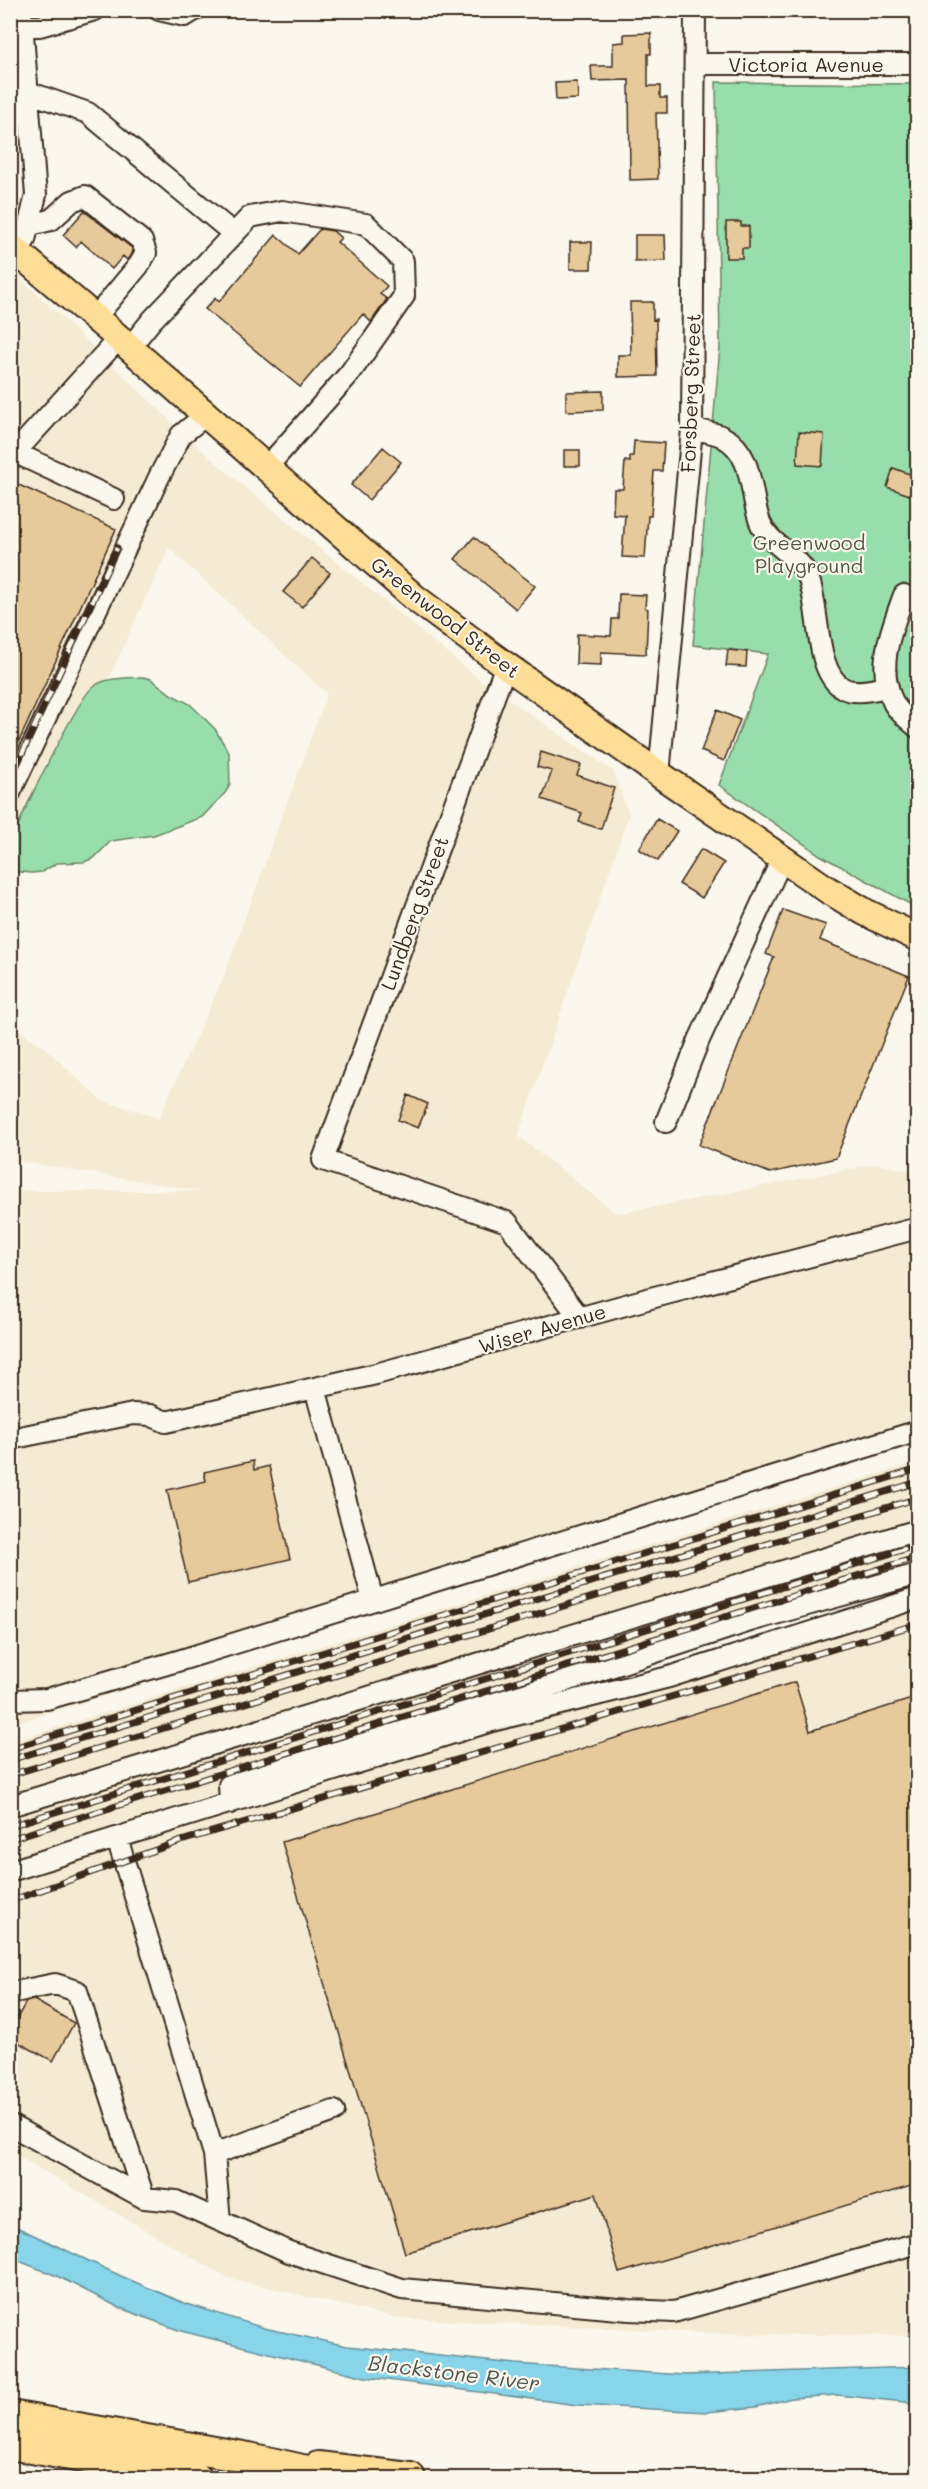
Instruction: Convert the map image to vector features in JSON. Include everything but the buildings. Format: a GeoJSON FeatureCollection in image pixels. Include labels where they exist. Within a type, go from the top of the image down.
{"type":"FeatureCollection","features":[{"type":"Feature","properties":{"kind":"highway"},"geometry":{"type":"LineString","coordinates":[[10,2416],[249,2458],[338,2478]]}},
{"type":"Feature","properties":{"kind":"highway"},"geometry":{"type":"LineString","coordinates":[[10,2444],[196,2478]]}},
{"type":"Feature","properties":{"kind":"highway"},"geometry":{"type":"LineString","coordinates":[[249,2458],[410,2478]]}},
{"type":"Feature","properties":{"kind":"main road","name":"Greenwood Street"},"geometry":{"type":"LineString","coordinates":[[13,248],[207,414],[415,597],[506,665],[782,859],[865,912],[918,938]]}},
{"type":"Feature","properties":{"kind":"street"},"geometry":{"type":"LineString","coordinates":[[13,248],[25,240],[36,195],[22,18],[40,26],[95,10]]}},
{"type":"Feature","properties":{"kind":"street"},"geometry":{"type":"LineString","coordinates":[[159,10],[185,16],[195,10]]}},
{"type":"Feature","properties":{"kind":"street","name":"Forsberg Street"},"geometry":{"type":"LineString","coordinates":[[659,774],[692,429],[695,10]]}},
{"type":"Feature","properties":{"kind":"street","name":"Victoria Avenue"},"geometry":{"type":"LineString","coordinates":[[695,64],[918,64]]}},
{"type":"Feature","properties":{"kind":"street"},"geometry":{"type":"LineString","coordinates":[[28,92],[88,113],[234,234]]}},
{"type":"Feature","properties":{"kind":"street"},"geometry":{"type":"LineString","coordinates":[[30,225],[51,220],[72,201],[85,196],[142,241],[146,254],[95,318]]}},
{"type":"Feature","properties":{"kind":"street"},"geometry":{"type":"LineString","coordinates":[[114,499],[13,456],[124,343],[152,320],[250,217],[282,211],[366,224],[402,261],[404,296],[350,373],[267,467]]}},
{"type":"Feature","properties":{"kind":"street"},"geometry":{"type":"LineString","coordinates":[[10,793],[160,475],[181,435],[207,414]]}},
{"type":"Feature","properties":{"kind":"street"},"geometry":{"type":"LineString","coordinates":[[692,429],[723,437],[736,448],[749,469],[760,523],[766,534],[794,556],[807,575],[815,600],[822,652],[831,676],[843,688],[859,692],[888,687]]}},
{"type":"Feature","properties":{"kind":"street"},"geometry":{"type":"LineString","coordinates":[[904,595],[884,659],[888,687],[895,706],[918,728]]}},
{"type":"Feature","properties":{"kind":"street","name":"Lundberg Street"},"geometry":{"type":"LineString","coordinates":[[506,665],[323,1160],[507,1222],[580,1318]]}},
{"type":"Feature","properties":{"kind":"street"},"geometry":{"type":"LineString","coordinates":[[666,1122],[699,1040],[782,859]]}},
{"type":"Feature","properties":{"kind":"street","name":"Wiser Avenue"},"geometry":{"type":"LineString","coordinates":[[10,1439],[133,1414],[150,1415],[166,1422],[376,1374],[918,1228]]}},
{"type":"Feature","properties":{"kind":"street"},"geometry":{"type":"LineString","coordinates":[[315,1388],[373,1600]]}},
{"type":"Feature","properties":{"kind":"street"},"geometry":{"type":"LineString","coordinates":[[10,1700],[47,1699],[918,1431]]}},
{"type":"Feature","properties":{"kind":"street"},"geometry":{"type":"LineString","coordinates":[[10,1806],[918,1530]]}},
{"type":"Feature","properties":{"kind":"street"},"geometry":{"type":"LineString","coordinates":[[230,1803],[229,1785],[566,1682],[750,1621],[918,1574]]}},
{"type":"Feature","properties":{"kind":"street"},"geometry":{"type":"LineString","coordinates":[[10,1871],[492,1721],[669,1677],[918,1598]]}},
{"type":"Feature","properties":{"kind":"street"},"geometry":{"type":"LineString","coordinates":[[117,1838],[214,2154],[220,2222]]}},
{"type":"Feature","properties":{"kind":"street"},"geometry":{"type":"LineString","coordinates":[[10,1993],[55,1984],[77,1991],[144,2198]]}},
{"type":"Feature","properties":{"kind":"street"},"geometry":{"type":"LineString","coordinates":[[214,2154],[334,2111]]}},
{"type":"Feature","properties":{"kind":"street"},"geometry":{"type":"LineString","coordinates":[[10,2125],[144,2198],[176,2202],[288,2252],[402,2289],[674,2312],[918,2243]]}},
{"type":"Feature","properties":{"kind":"shaded area"},"geometry":{"type":"Polygon","coordinates":[[[16,274],[211,459],[479,679],[613,771],[629,815],[518,1136],[617,1214],[877,1164],[917,1172],[917,1444],[11,1725],[11,1191],[201,1191],[11,1160],[11,1024],[45,1048],[101,1100],[159,1118],[222,981],[327,694],[169,548],[11,889],[10,280],[16,274]]]}},
{"type":"Feature","properties":{"kind":"shaded area"},"geometry":{"type":"Polygon","coordinates":[[[917,1462],[917,1572],[11,1858],[10,1742],[917,1462]]]}},
{"type":"Feature","properties":{"kind":"shaded area"},"geometry":{"type":"Polygon","coordinates":[[[917,1589],[917,2336],[728,2334],[396,2318],[228,2278],[11,2152],[11,1880],[917,1589]]]}},
{"type":"Feature","properties":{"kind":"green space","name":"Greenwood Playground"},"geometry":{"type":"Polygon","coordinates":[[[716,82],[917,84],[917,908],[820,855],[719,785],[768,654],[693,645],[720,347],[716,82]]]}},
{"type":"Feature","properties":{"kind":"green space"},"geometry":{"type":"Polygon","coordinates":[[[143,677],[151,679],[172,695],[190,704],[215,729],[229,753],[230,785],[225,793],[202,817],[154,835],[111,841],[94,858],[84,862],[57,863],[42,872],[11,871],[10,847],[16,831],[49,760],[86,695],[94,686],[105,681],[143,677]]]}},
{"type":"Feature","properties":{"kind":"water","name":"Blackstone River"},"geometry":{"type":"Polygon","coordinates":[[[10,2224],[184,2303],[264,2328],[347,2346],[515,2364],[684,2375],[917,2367],[917,2406],[905,2402],[837,2395],[792,2398],[756,2407],[707,2412],[578,2405],[365,2377],[181,2331],[120,2308],[57,2276],[11,2258],[10,2224]]]}},
{"type":"Feature","properties":{"kind":"railway"},"geometry":{"type":"LineString","coordinates":[[10,780],[117,548]]}},
{"type":"Feature","properties":{"kind":"railway"},"geometry":{"type":"LineString","coordinates":[[10,1749],[918,1469]]}},
{"type":"Feature","properties":{"kind":"railway"},"geometry":{"type":"LineString","coordinates":[[10,1760],[918,1482]]}},
{"type":"Feature","properties":{"kind":"railway"},"geometry":{"type":"LineString","coordinates":[[10,1775],[918,1498]]}},
{"type":"Feature","properties":{"kind":"railway"},"geometry":{"type":"LineString","coordinates":[[10,1826],[918,1545]]}},
{"type":"Feature","properties":{"kind":"railway"},"geometry":{"type":"LineString","coordinates":[[10,1839],[918,1557]]}},
{"type":"Feature","properties":{"kind":"railway"},"geometry":{"type":"LineString","coordinates":[[10,1901],[181,1841],[918,1624]]}}]}
